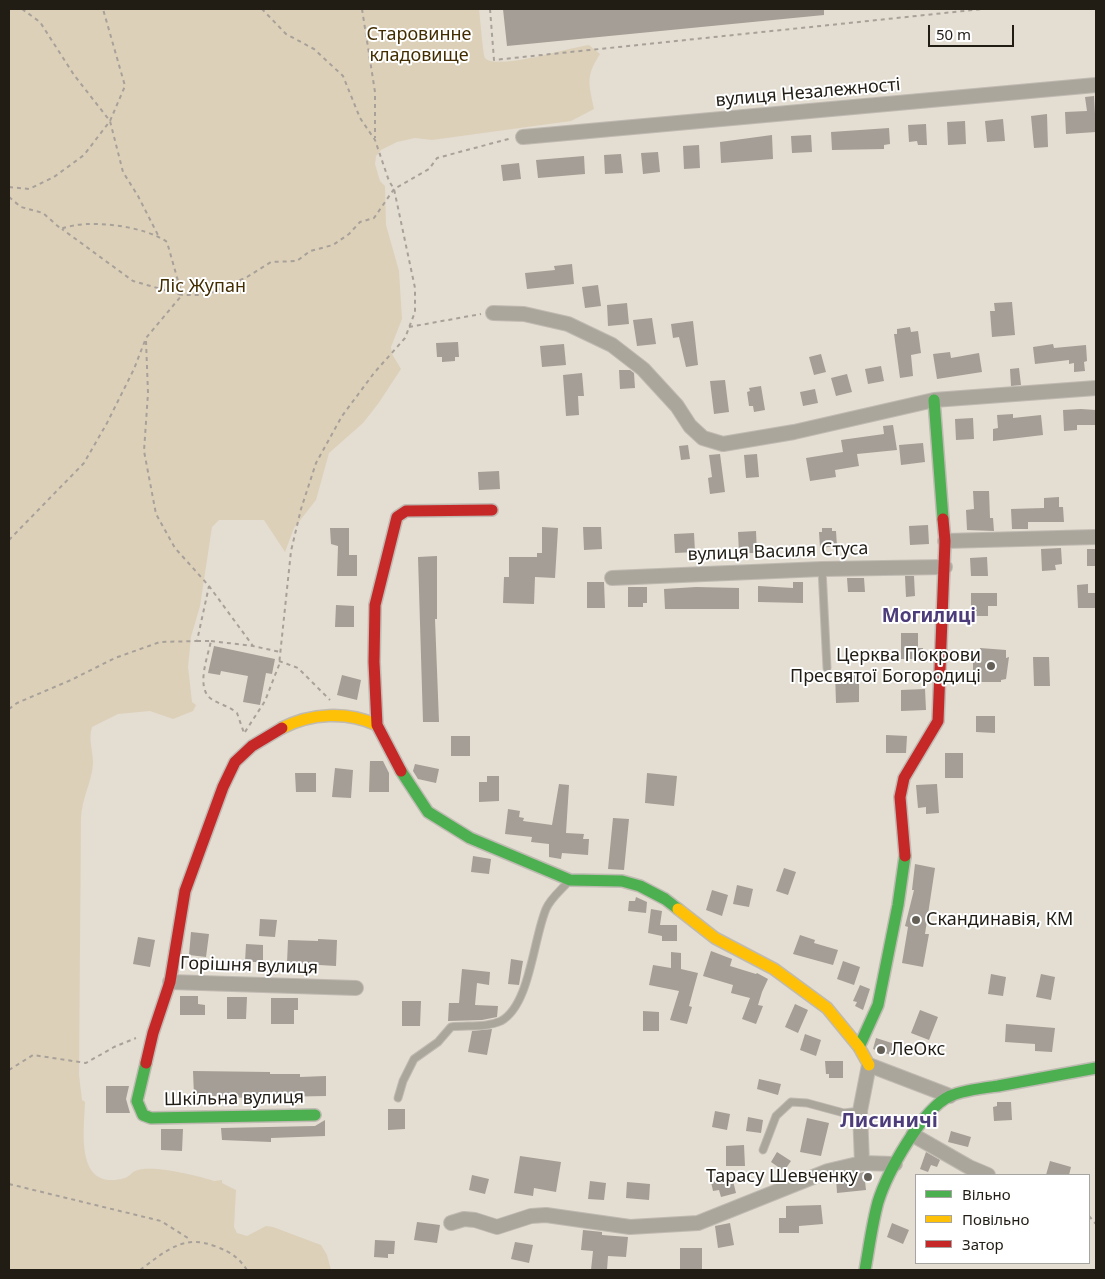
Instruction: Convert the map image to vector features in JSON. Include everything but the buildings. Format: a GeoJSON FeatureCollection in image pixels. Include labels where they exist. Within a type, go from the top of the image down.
{"type":"FeatureCollection","features":[{"type":"Feature","properties":{"kind":"street","name":"вулиця Незалежності"},"geometry":{"type":"LineString","coordinates":[[523,136],[1096,85]]}},
{"type":"Feature","properties":{"kind":"street"},"geometry":{"type":"LineString","coordinates":[[493,313],[524,314],[568,324],[612,346],[643,369],[677,406],[690,426],[711,442],[723,444],[794,432],[934,400],[1096,388]]}},
{"type":"Feature","properties":{"kind":"street"},"geometry":{"type":"LineString","coordinates":[[859,1047],[878,1005],[898,905],[904,857],[900,797],[904,778],[938,721],[945,541],[934,400]]}},
{"type":"Feature","properties":{"kind":"street"},"geometry":{"type":"LineString","coordinates":[[492,510],[406,511],[397,517],[375,605],[374,662],[377,724],[408,785],[428,812],[470,838],[570,880],[622,881],[640,886],[665,899],[715,938],[774,969],[826,1008],[859,1047],[869,1065],[950,1096]]}},
{"type":"Feature","properties":{"kind":"street"},"geometry":{"type":"LineString","coordinates":[[945,541],[1096,537]]}},
{"type":"Feature","properties":{"kind":"street","name":"вулиця Василя Стуса"},"geometry":{"type":"LineString","coordinates":[[612,578],[822,569],[945,567]]}},
{"type":"Feature","properties":{"kind":"street","name":"Горішня вулиця"},"geometry":{"type":"LineString","coordinates":[[356,988],[170,982],[185,891],[223,787],[235,762],[252,746],[284,727],[319,716],[347,716],[377,724]]}},
{"type":"Feature","properties":{"kind":"street","name":"Шкільна вулиця"},"geometry":{"type":"LineString","coordinates":[[170,982],[153,1033],[137,1101],[143,1115],[147,1117],[315,1115]]}},
{"type":"Feature","properties":{"kind":"street"},"geometry":{"type":"LineString","coordinates":[[862,1163],[860,1111],[869,1065]]}},
{"type":"Feature","properties":{"kind":"street"},"geometry":{"type":"LineString","coordinates":[[865,1270],[878,1203],[895,1164],[927,1114],[950,1096],[1096,1068]]}},
{"type":"Feature","properties":{"kind":"street"},"geometry":{"type":"LineString","coordinates":[[913,1135],[969,1167],[986,1174]]}},
{"type":"Feature","properties":{"kind":"street"},"geometry":{"type":"LineString","coordinates":[[451,1223],[464,1219],[497,1226],[531,1216],[546,1215],[630,1227],[698,1222],[828,1170],[862,1163],[895,1164]]}},
{"type":"Feature","properties":{"kind":"lane"},"geometry":{"type":"LineString","coordinates":[[822,569],[827,668]]}},
{"type":"Feature","properties":{"kind":"lane"},"geometry":{"type":"LineString","coordinates":[[398,1098],[414,1060],[438,1042],[451,1027],[491,1024],[513,1012],[523,995],[531,957],[547,906],[570,880]]}},
{"type":"Feature","properties":{"kind":"lane"},"geometry":{"type":"LineString","coordinates":[[763,1150],[776,1116],[791,1102],[807,1103],[844,1113],[860,1111]]}},
{"type":"Feature","properties":{"kind":"path"},"geometry":{"type":"LineString","coordinates":[[22,9],[40,22],[74,75],[110,121],[123,172],[159,237]]}},
{"type":"Feature","properties":{"kind":"path"},"geometry":{"type":"LineString","coordinates":[[9,187],[29,189],[54,178],[84,156],[110,121],[125,86],[103,9]]}},
{"type":"Feature","properties":{"kind":"path"},"geometry":{"type":"LineString","coordinates":[[252,746],[243,739],[244,733],[265,701],[279,661],[291,551],[301,509],[316,463],[342,416],[374,373],[405,338],[415,312],[415,288],[394,190],[389,182],[375,140],[360,118],[342,76],[314,49],[286,34],[262,9]]}},
{"type":"Feature","properties":{"kind":"path"},"geometry":{"type":"LineString","coordinates":[[362,9],[375,92],[375,140]]}},
{"type":"Feature","properties":{"kind":"path"},"geometry":{"type":"LineString","coordinates":[[490,9],[494,60],[984,9]]}},
{"type":"Feature","properties":{"kind":"path"},"geometry":{"type":"LineString","coordinates":[[9,197],[21,207],[43,213],[133,281],[182,295],[206,295],[247,277],[271,262],[297,261],[310,251],[333,245],[349,234],[360,222],[374,218],[394,190],[429,169],[437,158],[494,141],[523,136]]}},
{"type":"Feature","properties":{"kind":"path"},"geometry":{"type":"LineString","coordinates":[[61,228],[84,225],[118,226],[144,231],[159,237],[167,242],[182,295]]}},
{"type":"Feature","properties":{"kind":"path"},"geometry":{"type":"LineString","coordinates":[[9,540],[84,463],[107,424],[146,338],[182,295]]}},
{"type":"Feature","properties":{"kind":"path"},"geometry":{"type":"LineString","coordinates":[[410,327],[493,313]]}},
{"type":"Feature","properties":{"kind":"path"},"geometry":{"type":"LineString","coordinates":[[146,338],[148,393],[144,452],[156,514],[175,548],[209,586],[253,646]]}},
{"type":"Feature","properties":{"kind":"path"},"geometry":{"type":"LineString","coordinates":[[197,641],[209,586]]}},
{"type":"Feature","properties":{"kind":"path"},"geometry":{"type":"LineString","coordinates":[[9,709],[17,703],[71,680],[115,658],[160,642],[211,642],[253,646],[280,652]]}},
{"type":"Feature","properties":{"kind":"path"},"geometry":{"type":"LineString","coordinates":[[211,642],[203,682],[205,691],[210,698],[237,713],[244,733]]}},
{"type":"Feature","properties":{"kind":"path"},"geometry":{"type":"LineString","coordinates":[[279,661],[298,668],[332,702]]}},
{"type":"Feature","properties":{"kind":"path"},"geometry":{"type":"LineString","coordinates":[[9,1070],[33,1055],[86,1063],[114,1047],[153,1033]]}},
{"type":"Feature","properties":{"kind":"path"},"geometry":{"type":"LineString","coordinates":[[9,1184],[161,1221],[191,1240],[212,1245],[237,1255],[247,1270]]}},
{"type":"Feature","properties":{"kind":"path"},"geometry":{"type":"LineString","coordinates":[[140,1270],[176,1245],[191,1240]]}},
{"type":"Feature","properties":{"kind":"green space","name":"Ліс Жупан"},"geometry":{"type":"Polygon","coordinates":[[[9,9],[479,9],[484,55],[485,58],[492,61],[518,60],[589,45],[600,54],[590,75],[594,109],[571,121],[432,140],[415,138],[397,142],[381,150],[376,156],[375,164],[380,181],[385,186],[386,225],[399,271],[402,319],[391,347],[392,354],[401,369],[363,423],[329,453],[316,500],[294,528],[285,552],[264,520],[219,520],[212,527],[200,606],[191,637],[188,667],[192,702],[196,705],[193,711],[173,719],[150,711],[118,714],[92,727],[93,763],[81,818],[79,1075],[82,1100],[85,1102],[84,1143],[90,1168],[98,1176],[109,1180],[125,1178],[135,1171],[152,1169],[197,1176],[214,1181],[222,1180],[222,1183],[236,1190],[234,1227],[237,1233],[247,1236],[266,1226],[273,1227],[321,1245],[327,1255],[331,1270],[9,1270],[9,9]]]}},
{"type":"Feature","properties":{"kind":"traffic: fast"},"geometry":{"type":"LineString","coordinates":[[934,400],[943,519]]}},
{"type":"Feature","properties":{"kind":"traffic: fast"},"geometry":{"type":"LineString","coordinates":[[401,771],[428,812],[470,838],[570,880],[622,881],[640,886],[665,899],[678,909]]}},
{"type":"Feature","properties":{"kind":"traffic: fast"},"geometry":{"type":"LineString","coordinates":[[859,1047],[878,1005],[898,905],[905,856]]}},
{"type":"Feature","properties":{"kind":"traffic: fast"},"geometry":{"type":"LineString","coordinates":[[146,1063],[137,1101],[143,1115],[151,1118],[315,1115]]}},
{"type":"Feature","properties":{"kind":"traffic: fast"},"geometry":{"type":"LineString","coordinates":[[865,1270],[878,1202],[889,1175],[917,1128],[939,1103],[950,1096],[967,1091],[1096,1068]]}},
{"type":"Feature","properties":{"kind":"traffic: slow"},"geometry":{"type":"LineString","coordinates":[[282,728],[305,719],[329,716],[354,717],[377,725]]}},
{"type":"Feature","properties":{"kind":"traffic: slow"},"geometry":{"type":"LineString","coordinates":[[678,909],[715,938],[774,969],[827,1008],[859,1047],[869,1065]]}},
{"type":"Feature","properties":{"kind":"traffic: jam"},"geometry":{"type":"LineString","coordinates":[[401,771],[377,725],[374,662],[375,605],[397,517],[406,511],[492,510]]}},
{"type":"Feature","properties":{"kind":"traffic: jam"},"geometry":{"type":"LineString","coordinates":[[905,856],[900,797],[904,778],[938,721],[945,541],[943,519]]}},
{"type":"Feature","properties":{"kind":"traffic: jam"},"geometry":{"type":"LineString","coordinates":[[146,1063],[153,1033],[170,982],[185,891],[223,787],[235,762],[252,746],[282,728]]}},
{"type":"Feature","properties":{"kind":"place","name":"Церква Покрови Пресвятої Богородиці"},"geometry":{"type":"Point","coordinates":[991,666]}},
{"type":"Feature","properties":{"kind":"place","name":"Скандинавія, КМ"},"geometry":{"type":"Point","coordinates":[916,920]}},
{"type":"Feature","properties":{"kind":"place","name":"ЛеОкс"},"geometry":{"type":"Point","coordinates":[881,1050]}},
{"type":"Feature","properties":{"kind":"place","name":"Тарасу Шевченку"},"geometry":{"type":"Point","coordinates":[868,1177]}},
{"type":"Feature","properties":{"kind":"district","name":"Могилиці"},"geometry":{"type":"Point","coordinates":[929,617]}},
{"type":"Feature","properties":{"kind":"district","name":"Лисиничі"},"geometry":{"type":"Point","coordinates":[889,1121]}},
{"type":"Feature","properties":{"kind":"park label","name":"Старовинне кладовище"},"geometry":{"type":"Point","coordinates":[419,45]}}]}
